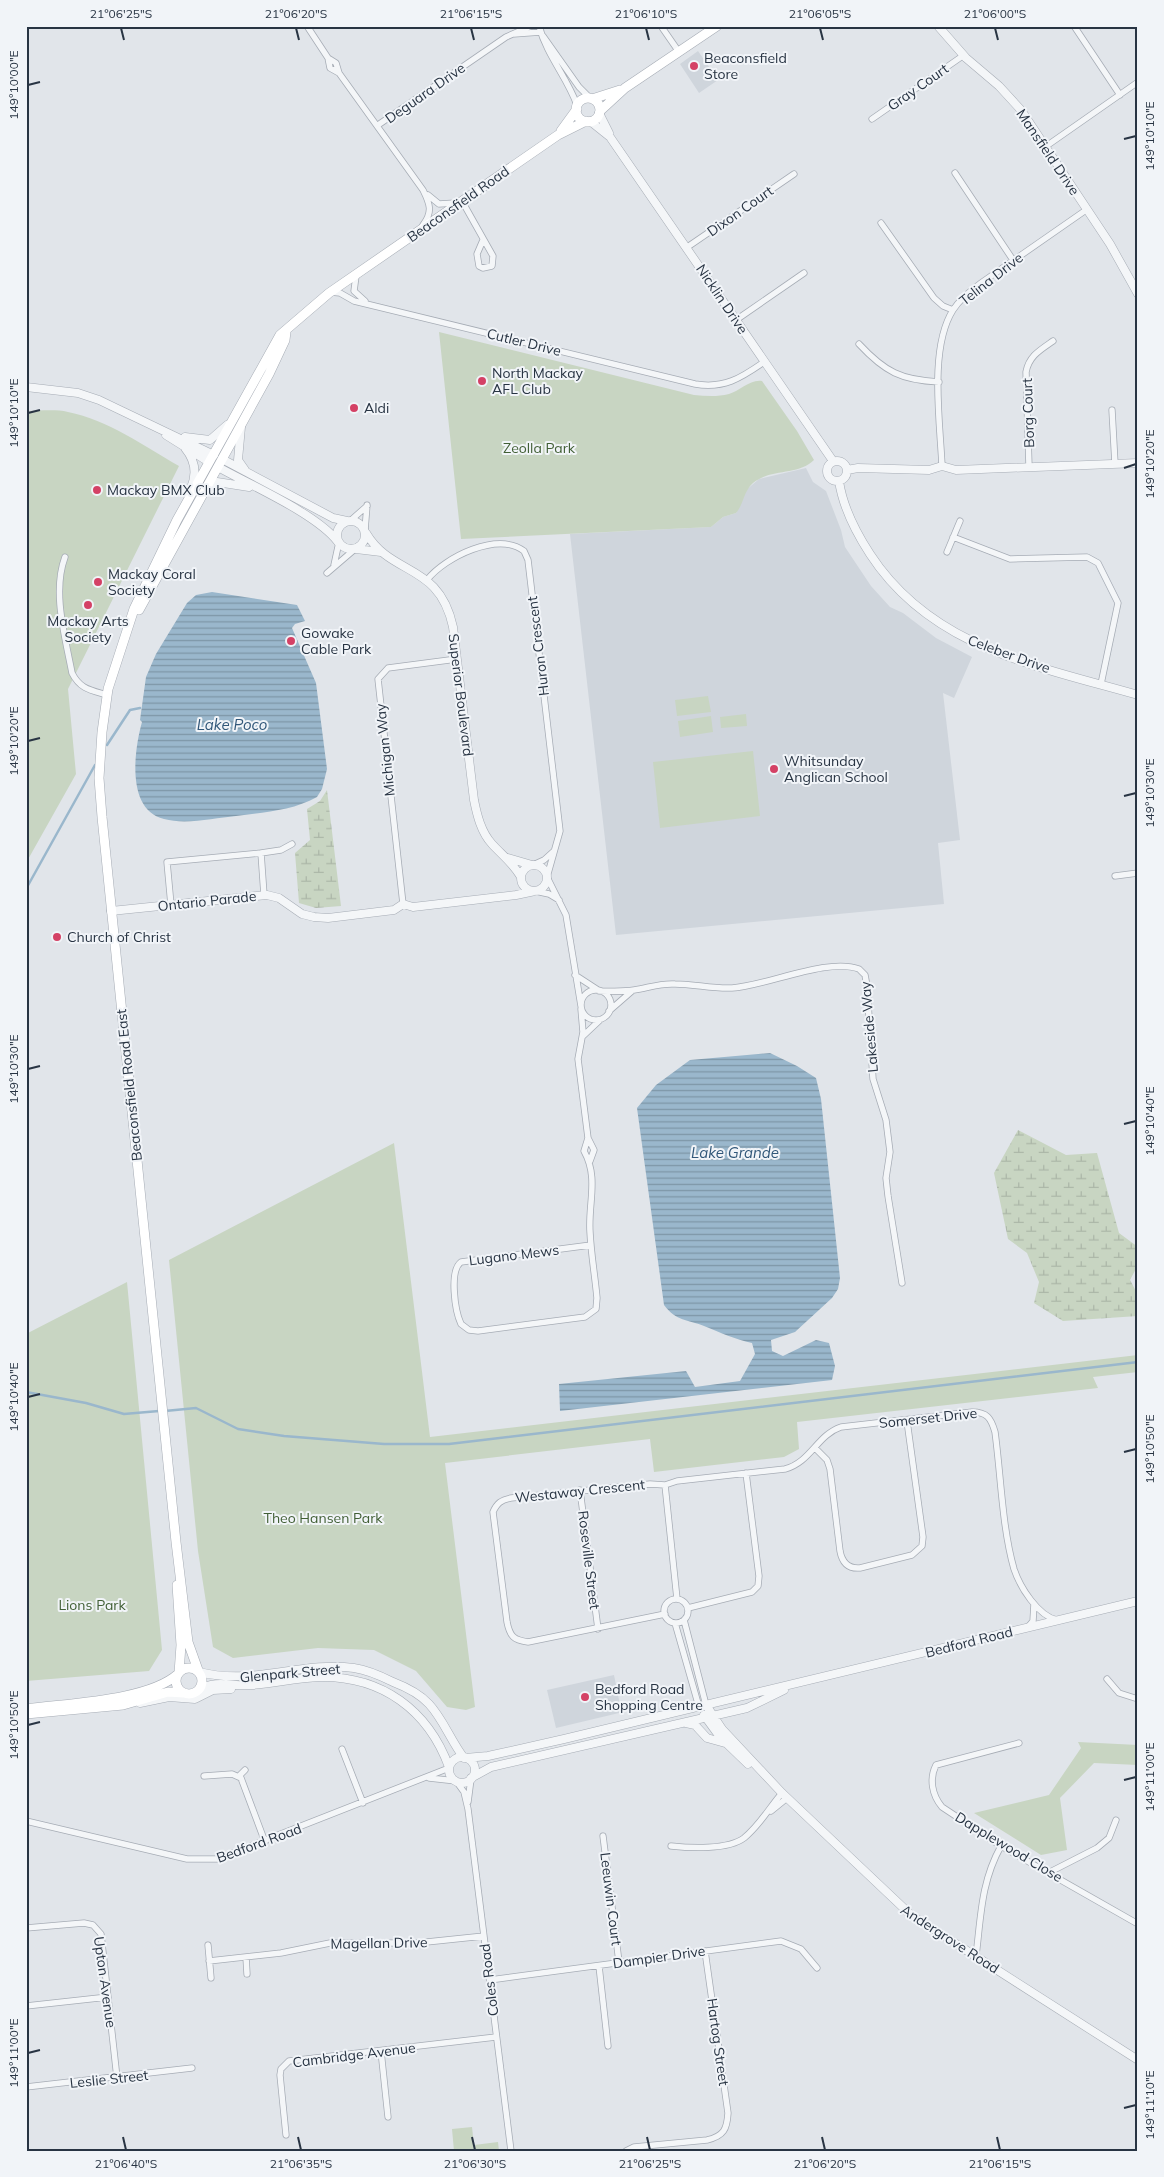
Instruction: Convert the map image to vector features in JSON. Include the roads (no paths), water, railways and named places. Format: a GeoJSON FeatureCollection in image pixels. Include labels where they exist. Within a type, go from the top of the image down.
{"type":"FeatureCollection","features":[{"type":"Feature","properties":{"kind":"main road"},"geometry":{"type":"LineString","coordinates":[[625,88],[583,99],[577,107],[579,116],[588,121],[625,88],[716,26]]}},
{"type":"Feature","properties":{"kind":"main road"},"geometry":{"type":"LineString","coordinates":[[591,98],[599,105],[599,112]]}},
{"type":"Feature","properties":{"kind":"main road","name":"Beaconsfield Road"},"geometry":{"type":"LineString","coordinates":[[558,135],[577,107]]}},
{"type":"Feature","properties":{"kind":"main road","name":"Beaconsfield Road"},"geometry":{"type":"LineString","coordinates":[[358,273],[558,135],[588,121]]}},
{"type":"Feature","properties":{"kind":"main road","name":"Beaconsfield Road East"},"geometry":{"type":"LineString","coordinates":[[198,1671],[188,1642],[176,1542],[162,1393],[110,911],[100,778],[107,695],[145,581],[233,419],[284,333],[313,304],[358,273]]}},
{"type":"Feature","properties":{"kind":"main road","name":"Beaconsfield Road East"},"geometry":{"type":"LineString","coordinates":[[127,631],[242,425],[282,346],[284,333]]}},
{"type":"Feature","properties":{"kind":"main road"},"geometry":{"type":"LineString","coordinates":[[212,458],[220,463]]}},
{"type":"Feature","properties":{"kind":"main road","name":"Beaconsfield Road East"},"geometry":{"type":"LineString","coordinates":[[176,1542],[181,1645],[178,1674]]}},
{"type":"Feature","properties":{"kind":"main road"},"geometry":{"type":"LineString","coordinates":[[26,1709],[141,1693],[165,1683],[186,1668],[198,1671],[203,1679],[199,1690],[193,1694],[168,1692],[123,1705],[26,1714]]}},
{"type":"Feature","properties":{"kind":"main road"},"geometry":{"type":"LineString","coordinates":[[178,1674],[177,1685],[184,1693]]}},
{"type":"Feature","properties":{"kind":"street"},"geometry":{"type":"LineString","coordinates":[[307,26],[328,58],[336,63],[339,73],[378,125]]}},
{"type":"Feature","properties":{"kind":"street","name":"Deguara Drive"},"geometry":{"type":"LineString","coordinates":[[419,231],[430,214],[430,204],[423,190],[378,125],[512,34],[531,26]]}},
{"type":"Feature","properties":{"kind":"street"},"geometry":{"type":"LineString","coordinates":[[661,26],[679,52]]}},
{"type":"Feature","properties":{"kind":"street","name":"Mansfield Drive"},"geometry":{"type":"LineString","coordinates":[[938,26],[964,55],[999,86],[1021,110],[1110,244],[1138,294]]}},
{"type":"Feature","properties":{"kind":"street"},"geometry":{"type":"LineString","coordinates":[[1074,26],[1120,95]]}},
{"type":"Feature","properties":{"kind":"street"},"geometry":{"type":"LineString","coordinates":[[512,34],[541,31]]}},
{"type":"Feature","properties":{"kind":"street"},"geometry":{"type":"LineString","coordinates":[[541,31],[577,85],[591,98]]}},
{"type":"Feature","properties":{"kind":"street"},"geometry":{"type":"LineString","coordinates":[[541,31],[547,52],[568,83],[577,107]]}},
{"type":"Feature","properties":{"kind":"street","name":"Gray Court"},"geometry":{"type":"LineString","coordinates":[[872,119],[964,55]]}},
{"type":"Feature","properties":{"kind":"street"},"geometry":{"type":"LineString","coordinates":[[1045,147],[1138,82]]}},
{"type":"Feature","properties":{"kind":"street","name":"Nicklin Drive"},"geometry":{"type":"LineString","coordinates":[[599,112],[610,138],[833,461]]}},
{"type":"Feature","properties":{"kind":"street","name":"Nicklin Drive"},"geometry":{"type":"LineString","coordinates":[[588,121],[610,138]]}},
{"type":"Feature","properties":{"kind":"street"},"geometry":{"type":"LineString","coordinates":[[955,173],[1013,260]]}},
{"type":"Feature","properties":{"kind":"street","name":"Dixon Court"},"geometry":{"type":"LineString","coordinates":[[686,248],[794,174]]}},
{"type":"Feature","properties":{"kind":"street","name":"Deguara Drive"},"geometry":{"type":"LineString","coordinates":[[423,190],[435,202],[444,205],[453,204],[472,194]]}},
{"type":"Feature","properties":{"kind":"street"},"geometry":{"type":"LineString","coordinates":[[462,201],[494,259],[492,266],[483,268],[479,266],[477,258],[483,240]]}},
{"type":"Feature","properties":{"kind":"street","name":"Telina Drive"},"geometry":{"type":"LineString","coordinates":[[942,466],[938,357],[953,310],[964,296],[1086,210]]}},
{"type":"Feature","properties":{"kind":"street"},"geometry":{"type":"LineString","coordinates":[[881,223],[934,298],[943,306],[953,310]]}},
{"type":"Feature","properties":{"kind":"street"},"geometry":{"type":"LineString","coordinates":[[358,273],[353,286],[354,291],[366,302]]}},
{"type":"Feature","properties":{"kind":"street"},"geometry":{"type":"LineString","coordinates":[[736,320],[804,273]]}},
{"type":"Feature","properties":{"kind":"street","name":"Cutler Drive"},"geometry":{"type":"LineString","coordinates":[[329,293],[340,293],[354,301],[366,302],[704,386],[730,383],[764,362]]}},
{"type":"Feature","properties":{"kind":"street","name":"Borg Court"},"geometry":{"type":"LineString","coordinates":[[1029,466],[1028,364],[1036,353],[1053,341]]}},
{"type":"Feature","properties":{"kind":"street"},"geometry":{"type":"LineString","coordinates":[[858,344],[883,368],[892,373],[905,378],[939,382]]}},
{"type":"Feature","properties":{"kind":"street"},"geometry":{"type":"LineString","coordinates":[[26,386],[66,391],[100,400],[163,432],[185,448],[212,458]]}},
{"type":"Feature","properties":{"kind":"street"},"geometry":{"type":"LineString","coordinates":[[1112,410],[1115,464]]}},
{"type":"Feature","properties":{"kind":"street"},"geometry":{"type":"LineString","coordinates":[[163,432],[176,436],[205,440],[212,439],[233,419]]}},
{"type":"Feature","properties":{"kind":"street"},"geometry":{"type":"LineString","coordinates":[[242,425],[238,460],[245,470]]}},
{"type":"Feature","properties":{"kind":"street"},"geometry":{"type":"LineString","coordinates":[[176,436],[212,458]]}},
{"type":"Feature","properties":{"kind":"street"},"geometry":{"type":"LineString","coordinates":[[177,520],[194,477],[193,463],[185,448]]}},
{"type":"Feature","properties":{"kind":"street"},"geometry":{"type":"LineString","coordinates":[[833,461],[843,463],[847,470],[844,478],[839,481],[832,480],[827,475],[827,469],[833,461]]}},
{"type":"Feature","properties":{"kind":"street"},"geometry":{"type":"LineString","coordinates":[[220,463],[245,470],[335,519],[359,523],[365,531]]}},
{"type":"Feature","properties":{"kind":"street"},"geometry":{"type":"LineString","coordinates":[[220,463],[258,489],[328,531],[345,548],[355,549]]}},
{"type":"Feature","properties":{"kind":"street"},"geometry":{"type":"LineString","coordinates":[[847,470],[858,468],[929,470],[942,466],[956,470],[1138,463]]}},
{"type":"Feature","properties":{"kind":"street","name":"Celeber Drive"},"geometry":{"type":"LineString","coordinates":[[839,481],[845,507],[861,540],[884,575],[924,614],[978,645],[1138,695]]}},
{"type":"Feature","properties":{"kind":"street"},"geometry":{"type":"LineString","coordinates":[[208,485],[222,482],[258,489]]}},
{"type":"Feature","properties":{"kind":"street"},"geometry":{"type":"LineString","coordinates":[[368,505],[364,542],[330,571],[337,559],[338,528],[349,521],[368,505]]}},
{"type":"Feature","properties":{"kind":"street"},"geometry":{"type":"LineString","coordinates":[[947,552],[960,521]]}},
{"type":"Feature","properties":{"kind":"street","name":"Superior Boulevard"},"geometry":{"type":"LineString","coordinates":[[365,531],[382,553],[428,580],[448,609],[457,659],[474,800],[480,823],[491,843],[508,858],[521,878]]}},
{"type":"Feature","properties":{"kind":"street"},"geometry":{"type":"LineString","coordinates":[[953,537],[1010,559],[1087,557],[1098,563],[1118,603],[1101,684]]}},
{"type":"Feature","properties":{"kind":"street","name":"Huron Crescent"},"geometry":{"type":"LineString","coordinates":[[428,580],[439,567],[470,549],[511,545],[524,551],[530,574],[560,827],[560,837],[547,877]]}},
{"type":"Feature","properties":{"kind":"street","name":"Superior Boulevard"},"geometry":{"type":"LineString","coordinates":[[355,549],[382,553]]}},
{"type":"Feature","properties":{"kind":"street"},"geometry":{"type":"LineString","coordinates":[[65,557],[60,570],[59,586],[72,673],[76,682],[85,690],[107,695]]}},
{"type":"Feature","properties":{"kind":"street","name":"Michigan Way"},"geometry":{"type":"LineString","coordinates":[[403,904],[378,679],[388,668],[457,659]]}},
{"type":"Feature","properties":{"kind":"street"},"geometry":{"type":"LineString","coordinates":[[171,905],[167,862],[261,853],[281,850],[292,844]]}},
{"type":"Feature","properties":{"kind":"street"},"geometry":{"type":"LineString","coordinates":[[504,896],[516,888],[526,868],[544,860],[556,850]]}},
{"type":"Feature","properties":{"kind":"street"},"geometry":{"type":"LineString","coordinates":[[261,853],[264,895]]}},
{"type":"Feature","properties":{"kind":"street","name":"Superior Boulevard"},"geometry":{"type":"LineString","coordinates":[[508,858],[532,865]]}},
{"type":"Feature","properties":{"kind":"street"},"geometry":{"type":"LineString","coordinates":[[532,865],[543,868],[567,920],[581,1007],[582,1038],[578,1062],[588,1138],[594,1150],[590,1161]]}},
{"type":"Feature","properties":{"kind":"street"},"geometry":{"type":"LineString","coordinates":[[1115,876],[1138,873]]}},
{"type":"Feature","properties":{"kind":"street"},"geometry":{"type":"LineString","coordinates":[[535,891],[543,887],[547,877]]}},
{"type":"Feature","properties":{"kind":"street"},"geometry":{"type":"LineString","coordinates":[[521,878],[525,887],[549,894],[559,900]]}},
{"type":"Feature","properties":{"kind":"street","name":"Ontario Parade"},"geometry":{"type":"LineString","coordinates":[[110,911],[264,895],[278,898],[302,914],[321,918],[394,910],[403,904],[413,907],[535,891]]}},
{"type":"Feature","properties":{"kind":"street","name":"Lakeside Way"},"geometry":{"type":"LineString","coordinates":[[599,991],[634,990],[659,984],[732,988],[755,985],[803,972],[845,966],[859,969],[864,976],[867,986],[873,1079],[886,1120],[890,1152],[886,1178],[902,1283]]}},
{"type":"Feature","properties":{"kind":"street"},"geometry":{"type":"LineString","coordinates":[[575,975],[610,1000],[609,1012],[582,1038]]}},
{"type":"Feature","properties":{"kind":"street","name":"Lakeside Way"},"geometry":{"type":"LineString","coordinates":[[609,1012],[634,990]]}},
{"type":"Feature","properties":{"kind":"street"},"geometry":{"type":"LineString","coordinates":[[599,991],[587,993],[582,1000],[581,1007],[584,1014],[591,1020],[603,1018]]}},
{"type":"Feature","properties":{"kind":"street"},"geometry":{"type":"LineString","coordinates":[[588,1138],[584,1151],[590,1161],[592,1181],[591,1245]]}},
{"type":"Feature","properties":{"kind":"street","name":"Lugano Mews"},"geometry":{"type":"LineString","coordinates":[[591,1245],[598,1301],[594,1312],[583,1318],[472,1331],[464,1327],[460,1321],[454,1278],[458,1265],[466,1260],[591,1245]]}},
{"type":"Feature","properties":{"kind":"street","name":"Somerset Drive"},"geometry":{"type":"LineString","coordinates":[[746,1473],[793,1467],[802,1462],[826,1434],[841,1427],[983,1412],[991,1419],[995,1432],[1014,1571],[1034,1604],[1049,1618],[1059,1620]]}},
{"type":"Feature","properties":{"kind":"street"},"geometry":{"type":"LineString","coordinates":[[815,1448],[827,1460],[830,1469],[841,1559],[853,1568],[860,1568],[912,1555],[922,1546],[923,1537],[907,1420]]}},
{"type":"Feature","properties":{"kind":"street"},"geometry":{"type":"LineString","coordinates":[[688,1608],[752,1592],[758,1586],[760,1576],[746,1473]]}},
{"type":"Feature","properties":{"kind":"street","name":"Westaway Crescent"},"geometry":{"type":"LineString","coordinates":[[664,1614],[528,1642],[516,1640],[509,1634],[492,1512],[501,1500],[580,1490],[650,1484],[665,1486],[677,1481],[746,1473]]}},
{"type":"Feature","properties":{"kind":"street"},"geometry":{"type":"LineString","coordinates":[[665,1486],[677,1598]]}},
{"type":"Feature","properties":{"kind":"street","name":"Roseville Street"},"geometry":{"type":"LineString","coordinates":[[580,1490],[598,1629]]}},
{"type":"Feature","properties":{"kind":"street"},"geometry":{"type":"LineString","coordinates":[[677,1598],[684,1601],[688,1608],[684,1620],[703,1706],[675,1623],[664,1614],[667,1603],[677,1598]]}},
{"type":"Feature","properties":{"kind":"street","name":"Bedford Road"},"geometry":{"type":"LineString","coordinates":[[464,1758],[488,1756],[703,1706],[1138,1601]]}},
{"type":"Feature","properties":{"kind":"street"},"geometry":{"type":"LineString","coordinates":[[1028,1627],[1033,1621],[1034,1604]]}},
{"type":"Feature","properties":{"kind":"street"},"geometry":{"type":"LineString","coordinates":[[675,1623],[684,1620]]}},
{"type":"Feature","properties":{"kind":"street","name":"Glenpark Street"},"geometry":{"type":"LineString","coordinates":[[198,1671],[239,1678],[330,1667],[352,1668],[368,1672],[406,1688],[425,1700],[437,1714],[449,1738],[464,1758]]}},
{"type":"Feature","properties":{"kind":"street","name":"Glenpark Street"},"geometry":{"type":"LineString","coordinates":[[199,1690],[213,1684],[250,1686],[332,1678],[357,1681],[379,1687],[404,1702],[416,1712],[437,1740],[449,1767]]}},
{"type":"Feature","properties":{"kind":"street"},"geometry":{"type":"LineString","coordinates":[[1106,1679],[1119,1693],[1138,1699]]}},
{"type":"Feature","properties":{"kind":"street","name":"Bedford Road"},"geometry":{"type":"LineString","coordinates":[[471,1778],[494,1766],[754,1706],[800,1683]]}},
{"type":"Feature","properties":{"kind":"street"},"geometry":{"type":"LineString","coordinates":[[123,1705],[170,1698],[194,1700],[213,1690],[250,1686]]}},
{"type":"Feature","properties":{"kind":"street","name":"Andergrove Road"},"geometry":{"type":"LineString","coordinates":[[703,1706],[731,1747],[785,1795]]}},
{"type":"Feature","properties":{"kind":"street","name":"Andergrove Road"},"geometry":{"type":"LineString","coordinates":[[709,1717],[785,1795],[905,1911],[1138,2060]]}},
{"type":"Feature","properties":{"kind":"street"},"geometry":{"type":"LineString","coordinates":[[685,1723],[693,1724],[707,1738],[731,1747]]}},
{"type":"Feature","properties":{"kind":"street","name":"Dapplewood Close"},"geometry":{"type":"LineString","coordinates":[[1019,1743],[945,1761],[936,1765],[931,1781],[936,1800],[942,1807],[1001,1846],[1050,1872],[1138,1924]]}},
{"type":"Feature","properties":{"kind":"street"},"geometry":{"type":"LineString","coordinates":[[342,1749],[363,1803]]}},
{"type":"Feature","properties":{"kind":"street"},"geometry":{"type":"LineString","coordinates":[[464,1758],[474,1767],[471,1778],[464,1782],[456,1781],[450,1775],[449,1767],[455,1759],[464,1758]]}},
{"type":"Feature","properties":{"kind":"street","name":"Bedford Road"},"geometry":{"type":"LineString","coordinates":[[26,1821],[198,1860],[217,1859],[427,1778],[449,1767]]}},
{"type":"Feature","properties":{"kind":"street"},"geometry":{"type":"LineString","coordinates":[[239,1776],[245,1770]]}},
{"type":"Feature","properties":{"kind":"street"},"geometry":{"type":"LineString","coordinates":[[204,1776],[232,1774],[239,1776]]}},
{"type":"Feature","properties":{"kind":"street"},"geometry":{"type":"LineString","coordinates":[[239,1776],[265,1842]]}},
{"type":"Feature","properties":{"kind":"street","name":"Bedford Road"},"geometry":{"type":"LineString","coordinates":[[427,1778],[456,1781]]}},
{"type":"Feature","properties":{"kind":"street","name":"Coles Road"},"geometry":{"type":"LineString","coordinates":[[468,1809],[471,1778]]}},
{"type":"Feature","properties":{"kind":"street","name":"Coles Road"},"geometry":{"type":"LineString","coordinates":[[456,1781],[464,1794],[468,1809],[511,2151]]}},
{"type":"Feature","properties":{"kind":"street"},"geometry":{"type":"LineString","coordinates":[[671,1846],[691,1848],[735,1842],[744,1837],[785,1795]]}},
{"type":"Feature","properties":{"kind":"street"},"geometry":{"type":"LineString","coordinates":[[1050,1872],[1097,1848],[1108,1838],[1116,1820]]}},
{"type":"Feature","properties":{"kind":"street","name":"Leeuwin Court"},"geometry":{"type":"LineString","coordinates":[[603,1836],[619,1962]]}},
{"type":"Feature","properties":{"kind":"street"},"geometry":{"type":"LineString","coordinates":[[976,1956],[985,1882],[990,1866],[1001,1846]]}},
{"type":"Feature","properties":{"kind":"street","name":"Upton Avenue"},"geometry":{"type":"LineString","coordinates":[[26,1928],[84,1922],[95,1927],[102,1939],[117,2078]]}},
{"type":"Feature","properties":{"kind":"street","name":"Magellan Drive"},"geometry":{"type":"LineString","coordinates":[[209,1961],[288,1952],[330,1943],[417,1943],[484,1936]]}},
{"type":"Feature","properties":{"kind":"street","name":"Dampier Drive"},"geometry":{"type":"LineString","coordinates":[[490,1980],[782,1941],[801,1949],[817,1968]]}},
{"type":"Feature","properties":{"kind":"street"},"geometry":{"type":"LineString","coordinates":[[208,1945],[211,1978]]}},
{"type":"Feature","properties":{"kind":"street","name":"Hartog Street"},"geometry":{"type":"LineString","coordinates":[[626,2151],[634,2147],[718,2138],[725,2132],[728,2113],[705,1951]]}},
{"type":"Feature","properties":{"kind":"street"},"geometry":{"type":"LineString","coordinates":[[246,1957],[247,1974]]}},
{"type":"Feature","properties":{"kind":"street"},"geometry":{"type":"LineString","coordinates":[[598,1966],[608,2046]]}},
{"type":"Feature","properties":{"kind":"street"},"geometry":{"type":"LineString","coordinates":[[26,2006],[108,1997]]}},
{"type":"Feature","properties":{"kind":"street","name":"Cambridge Avenue"},"geometry":{"type":"LineString","coordinates":[[286,2135],[280,2075],[284,2065],[294,2060],[381,2052],[496,2037]]}},
{"type":"Feature","properties":{"kind":"street"},"geometry":{"type":"LineString","coordinates":[[381,2052],[388,2118]]}},
{"type":"Feature","properties":{"kind":"street","name":"Leslie Street"},"geometry":{"type":"LineString","coordinates":[[26,2087],[192,2068]]}},
{"type":"Feature","properties":{"kind":"water","name":"Lake Poco"},"geometry":{"type":"Polygon","coordinates":[[[212,592],[297,605],[305,621],[295,624],[292,628],[316,683],[327,769],[322,789],[317,797],[307,802],[267,812],[191,821],[173,821],[152,813],[143,804],[138,792],[135,763],[142,722],[140,720],[146,677],[156,654],[187,603],[196,595],[212,592]]]}},
{"type":"Feature","properties":{"kind":"water","name":"Lake Grande"},"geometry":{"type":"Polygon","coordinates":[[[770,1053],[816,1078],[821,1099],[840,1278],[838,1289],[832,1298],[795,1332],[771,1340],[772,1351],[783,1356],[816,1340],[829,1343],[835,1366],[832,1380],[560,1411],[559,1384],[686,1371],[695,1387],[740,1381],[755,1354],[752,1343],[682,1319],[673,1314],[664,1305],[637,1108],[656,1085],[690,1060],[770,1053]]]}},
{"type":"Feature","properties":{"kind":"waterway"},"geometry":{"type":"LineString","coordinates":[[107,745],[130,710],[140,708]]}},
{"type":"Feature","properties":{"kind":"waterway"},"geometry":{"type":"LineString","coordinates":[[26,889],[95,765]]}},
{"type":"Feature","properties":{"kind":"waterway"},"geometry":{"type":"LineString","coordinates":[[165,1411],[196,1408],[238,1429],[284,1436],[384,1444],[449,1444],[1138,1362]]}},
{"type":"Feature","properties":{"kind":"waterway"},"geometry":{"type":"LineString","coordinates":[[26,1392],[86,1403],[124,1414],[159,1411]]}},
{"type":"Feature","properties":{"kind":"place","name":"Beaconsfield Store"},"geometry":{"type":"Point","coordinates":[694,66]}},
{"type":"Feature","properties":{"kind":"place","name":"North Mackay AFL Club"},"geometry":{"type":"Point","coordinates":[482,381]}},
{"type":"Feature","properties":{"kind":"place","name":"Aldi"},"geometry":{"type":"Point","coordinates":[354,408]}},
{"type":"Feature","properties":{"kind":"place","name":"Mackay BMX Club"},"geometry":{"type":"Point","coordinates":[97,490]}},
{"type":"Feature","properties":{"kind":"place","name":"Mackay Coral Society"},"geometry":{"type":"Point","coordinates":[98,582]}},
{"type":"Feature","properties":{"kind":"place","name":"Mackay Arts Society"},"geometry":{"type":"Point","coordinates":[88,605]}},
{"type":"Feature","properties":{"kind":"place","name":"Gowake Cable Park"},"geometry":{"type":"Point","coordinates":[291,641]}},
{"type":"Feature","properties":{"kind":"place","name":"Whitsunday Anglican School"},"geometry":{"type":"Point","coordinates":[774,769]}},
{"type":"Feature","properties":{"kind":"place","name":"Church of Christ"},"geometry":{"type":"Point","coordinates":[57,937]}},
{"type":"Feature","properties":{"kind":"place","name":"Bedford Road Shopping Centre"},"geometry":{"type":"Point","coordinates":[585,1697]}},
{"type":"Feature","properties":{"kind":"park label","name":"Zeolla Park"},"geometry":{"type":"Point","coordinates":[539,448]}},
{"type":"Feature","properties":{"kind":"park label","name":"Theo Hansen Park"},"geometry":{"type":"Point","coordinates":[323,1518]}},
{"type":"Feature","properties":{"kind":"park label","name":"Lions Park"},"geometry":{"type":"Point","coordinates":[92,1605]}}]}
